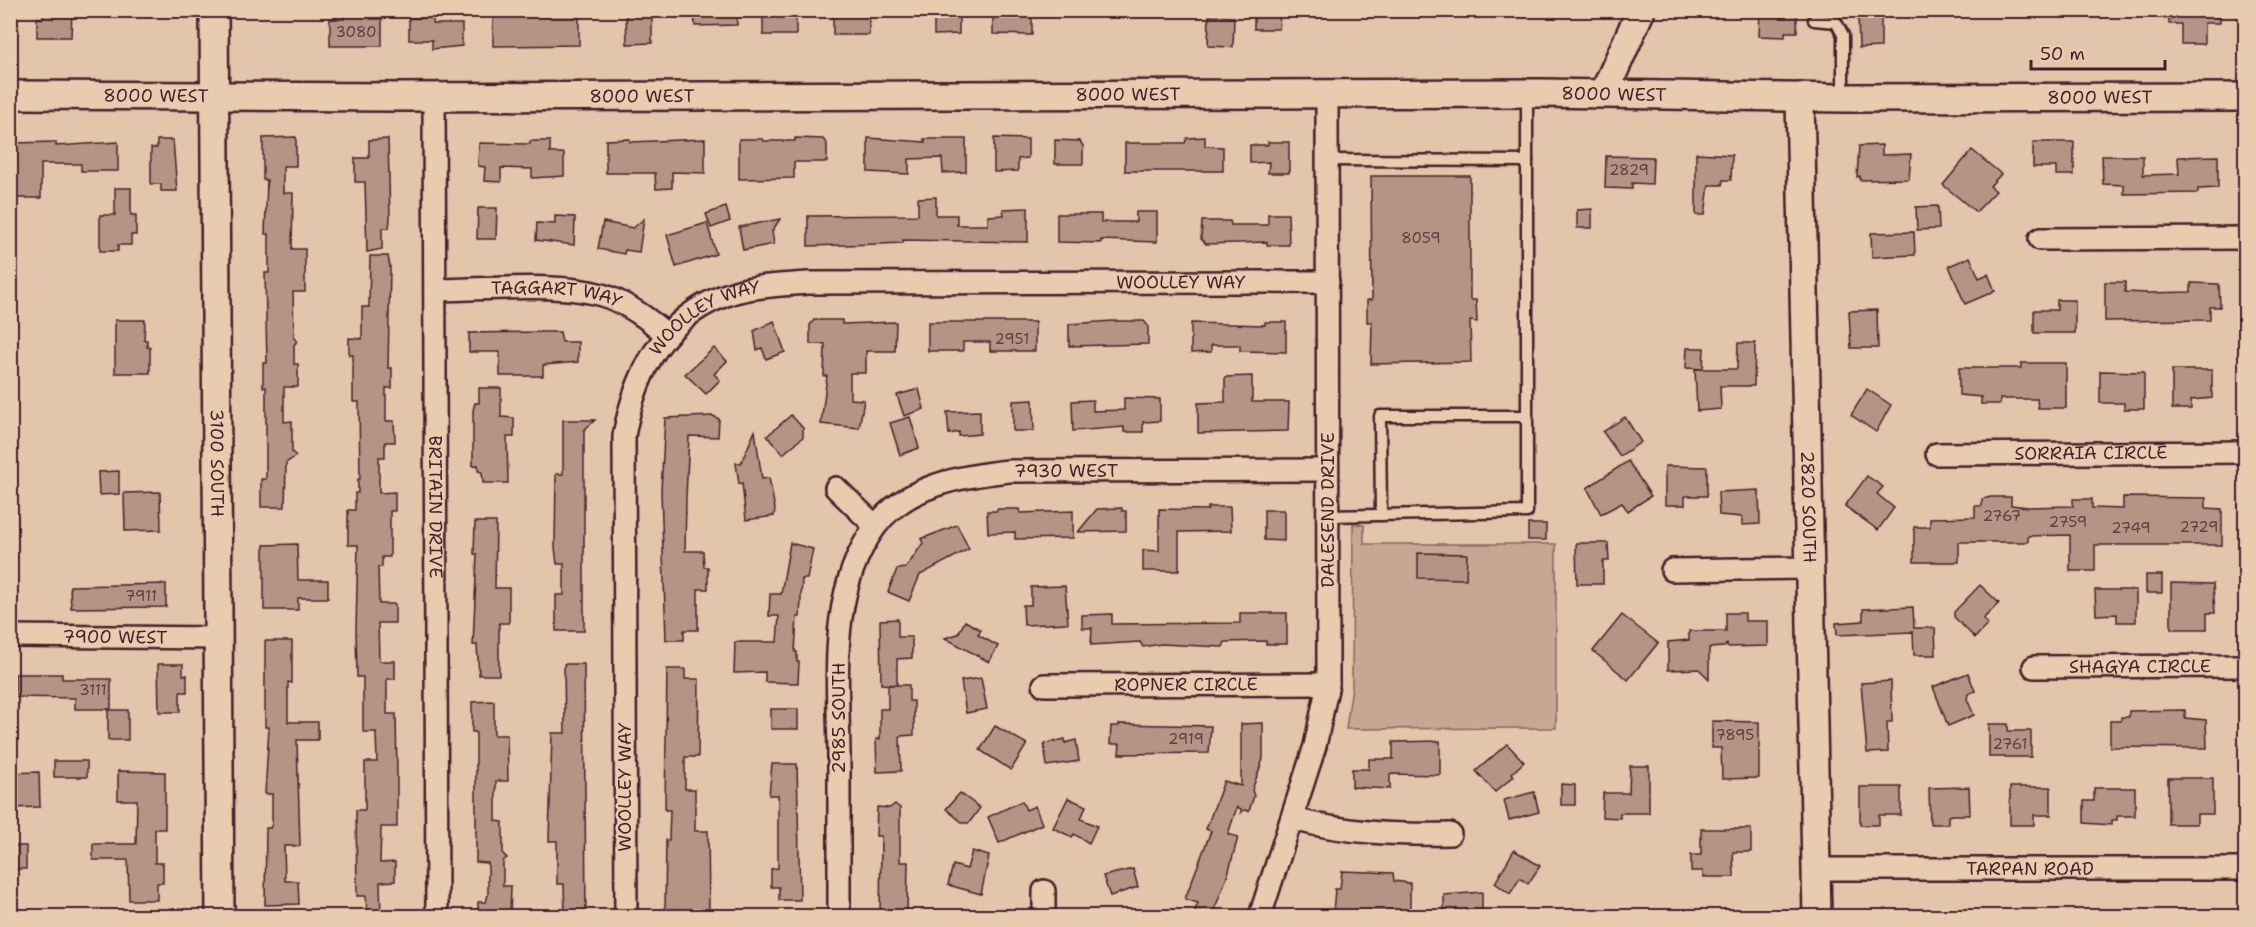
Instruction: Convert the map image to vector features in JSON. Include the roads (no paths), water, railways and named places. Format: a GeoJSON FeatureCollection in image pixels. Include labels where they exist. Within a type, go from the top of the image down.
{"type":"FeatureCollection","features":[{"type":"Feature","properties":{"kind":"street","name":"3100 SOUTH"},"geometry":{"type":"LineString","coordinates":[[214,10],[220,916]]}},
{"type":"Feature","properties":{"kind":"street"},"geometry":{"type":"LineString","coordinates":[[1604,93],[1641,10]]}},
{"type":"Feature","properties":{"kind":"street","name":"8000 WEST"},"geometry":{"type":"LineString","coordinates":[[10,95],[434,97],[1604,93],[1843,98],[2246,97]]}},
{"type":"Feature","properties":{"kind":"street","name":"DALESEND DRIVE"},"geometry":{"type":"LineString","coordinates":[[1260,916],[1293,819],[1323,715],[1328,684],[1328,94]]}},
{"type":"Feature","properties":{"kind":"street","name":"BRITAIN DRIVE"},"geometry":{"type":"LineString","coordinates":[[434,97],[437,916]]}},
{"type":"Feature","properties":{"kind":"street","name":"2820 SOUTH"},"geometry":{"type":"LineString","coordinates":[[1800,97],[1817,916]]}},
{"type":"Feature","properties":{"kind":"street"},"geometry":{"type":"LineString","coordinates":[[2040,239],[2246,238]]}},
{"type":"Feature","properties":{"kind":"street","name":"WOOLLEY WAY"},"geometry":{"type":"LineString","coordinates":[[626,916],[624,436],[630,402],[644,368],[666,334],[711,301],[736,291],[760,286],[808,283],[1328,282]]}},
{"type":"Feature","properties":{"kind":"street","name":"TAGGART WAY"},"geometry":{"type":"LineString","coordinates":[[435,290],[559,289],[585,292],[608,297],[641,313],[666,334]]}},
{"type":"Feature","properties":{"kind":"street","name":"SORRAIA CIRCLE"},"geometry":{"type":"LineString","coordinates":[[1937,454],[2246,452]]}},
{"type":"Feature","properties":{"kind":"street","name":"7930 WEST"},"geometry":{"type":"LineString","coordinates":[[875,526],[921,491],[957,477],[1009,471],[1328,470]]}},
{"type":"Feature","properties":{"kind":"street"},"geometry":{"type":"LineString","coordinates":[[836,488],[875,526]]}},
{"type":"Feature","properties":{"kind":"street","name":"2985 SOUTH"},"geometry":{"type":"LineString","coordinates":[[839,916],[838,656],[842,610],[850,576],[875,526]]}},
{"type":"Feature","properties":{"kind":"street"},"geometry":{"type":"LineString","coordinates":[[1672,570],[1808,568]]}},
{"type":"Feature","properties":{"kind":"street","name":"7900 WEST"},"geometry":{"type":"LineString","coordinates":[[10,636],[219,638]]}},
{"type":"Feature","properties":{"kind":"street","name":"SHAGYA CIRCLE"},"geometry":{"type":"LineString","coordinates":[[2034,667],[2246,666]]}},
{"type":"Feature","properties":{"kind":"street","name":"ROPNER CIRCLE"},"geometry":{"type":"LineString","coordinates":[[1044,685],[1328,684]]}},
{"type":"Feature","properties":{"kind":"street"},"geometry":{"type":"LineString","coordinates":[[1293,819],[1328,828],[1371,834],[1450,834]]}},
{"type":"Feature","properties":{"kind":"street","name":"TARPAN ROAD"},"geometry":{"type":"LineString","coordinates":[[1816,869],[2246,868]]}},
{"type":"Feature","properties":{"kind":"street"},"geometry":{"type":"LineString","coordinates":[[1044,891],[1044,916]]}},
{"type":"Feature","properties":{"kind":"lane"},"geometry":{"type":"LineString","coordinates":[[1814,20],[1836,22],[1843,35],[1843,98]]}},
{"type":"Feature","properties":{"kind":"lane"},"geometry":{"type":"LineString","coordinates":[[1328,516],[1527,512],[1527,93]]}},
{"type":"Feature","properties":{"kind":"lane"},"geometry":{"type":"LineString","coordinates":[[1327,160],[1527,161]]}},
{"type":"Feature","properties":{"kind":"lane"},"geometry":{"type":"LineString","coordinates":[[1381,515],[1380,416],[1527,416]]}}]}
